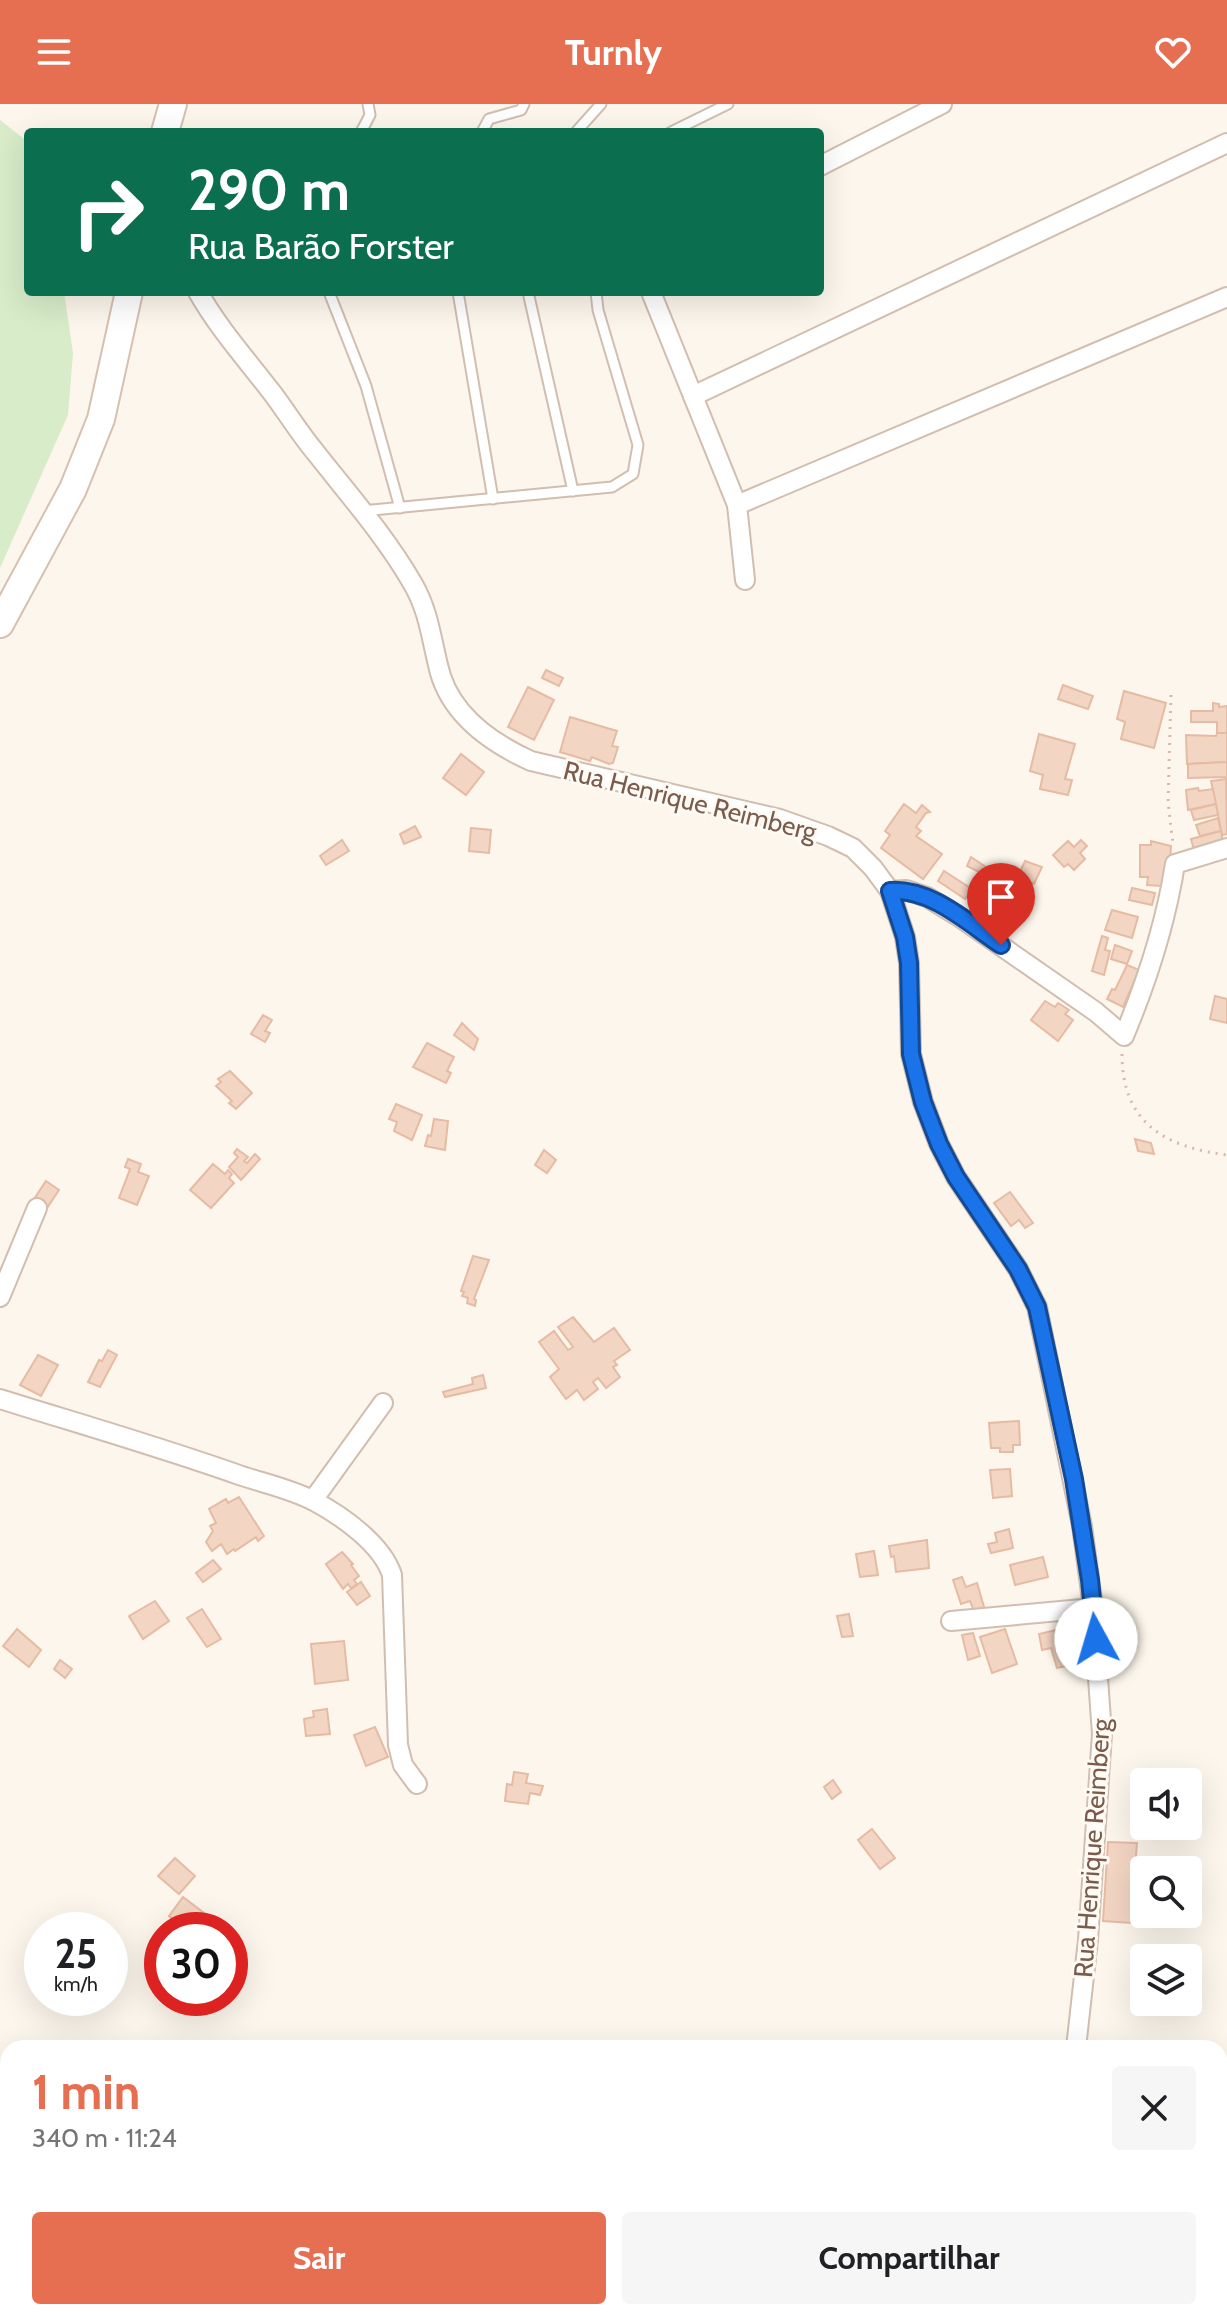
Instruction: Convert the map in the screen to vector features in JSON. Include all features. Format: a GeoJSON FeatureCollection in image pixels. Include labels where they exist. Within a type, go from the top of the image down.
{"type":"FeatureCollection","features":[{"type":"Feature","properties":{"kind":"main road"},"geometry":{"type":"LineString","coordinates":[[166,128],[173,104]]}},
{"type":"Feature","properties":{"kind":"main road"},"geometry":{"type":"LineString","coordinates":[[0,624],[73,489],[101,419],[128,296]]}},
{"type":"Feature","properties":{"kind":"street"},"geometry":{"type":"LineString","coordinates":[[824,164],[942,104]]}},
{"type":"Feature","properties":{"kind":"street"},"geometry":{"type":"LineString","coordinates":[[693,396],[1227,143]]}},
{"type":"Feature","properties":{"kind":"street","name":"Rua Henrique Reimberg"},"geometry":{"type":"LineString","coordinates":[[200,296],[222,332],[362,511],[412,582],[430,621],[438,665],[448,693],[459,709],[496,744],[531,761],[750,812],[828,836],[853,848],[890,891],[907,950],[911,1054],[923,1102],[956,1177],[1018,1269],[1037,1307],[1074,1479],[1093,1608],[1102,1734],[1086,1965],[1077,2040]]}},
{"type":"Feature","properties":{"kind":"street"},"geometry":{"type":"LineString","coordinates":[[653,296],[737,505],[745,580]]}},
{"type":"Feature","properties":{"kind":"street"},"geometry":{"type":"LineString","coordinates":[[737,505],[1227,297]]}},
{"type":"Feature","properties":{"kind":"street"},"geometry":{"type":"LineString","coordinates":[[890,891],[906,890],[927,897],[958,916],[1096,1012],[1124,1036],[1148,970],[1175,864],[1227,848]]}},
{"type":"Feature","properties":{"kind":"street"},"geometry":{"type":"LineString","coordinates":[[0,1297],[37,1208]]}},
{"type":"Feature","properties":{"kind":"street"},"geometry":{"type":"LineString","coordinates":[[0,1399],[195,1459],[313,1500],[374,1547],[389,1567],[395,1634],[398,1745],[403,1765],[417,1784]]}},
{"type":"Feature","properties":{"kind":"street"},"geometry":{"type":"LineString","coordinates":[[313,1500],[383,1403]]}},
{"type":"Feature","properties":{"kind":"street"},"geometry":{"type":"LineString","coordinates":[[951,1621],[1093,1608]]}},
{"type":"Feature","properties":{"kind":"lane"},"geometry":{"type":"LineString","coordinates":[[363,128],[370,115],[368,104]]}},
{"type":"Feature","properties":{"kind":"lane"},"geometry":{"type":"LineString","coordinates":[[484,128],[489,119],[521,110],[524,104]]}},
{"type":"Feature","properties":{"kind":"lane"},"geometry":{"type":"LineString","coordinates":[[580,128],[601,104]]}},
{"type":"Feature","properties":{"kind":"lane"},"geometry":{"type":"LineString","coordinates":[[679,128],[728,104]]}},
{"type":"Feature","properties":{"kind":"lane"},"geometry":{"type":"LineString","coordinates":[[331,296],[366,386],[400,508]]}},
{"type":"Feature","properties":{"kind":"lane"},"geometry":{"type":"LineString","coordinates":[[459,296],[493,499]]}},
{"type":"Feature","properties":{"kind":"lane"},"geometry":{"type":"LineString","coordinates":[[529,296],[573,491]]}},
{"type":"Feature","properties":{"kind":"lane"},"geometry":{"type":"LineString","coordinates":[[362,511],[612,487],[633,474],[638,445],[596,296]]}},
{"type":"Feature","properties":{"kind":"path"},"geometry":{"type":"LineString","coordinates":[[1171,695],[1168,802],[1175,864]]}},
{"type":"Feature","properties":{"kind":"path"},"geometry":{"type":"LineString","coordinates":[[1124,1036],[1124,1073],[1131,1101],[1146,1126],[1178,1144],[1227,1155]]}},
{"type":"Feature","properties":{"kind":"green space"},"geometry":{"type":"Polygon","coordinates":[[[0,120],[24,139],[24,296],[65,296],[73,353],[68,415],[0,568],[0,120]]]}},
{"type":"Feature","properties":{"kind":"building"},"geometry":{"type":"Polygon","coordinates":[[[546,670],[563,678],[559,686],[542,678],[546,670]]]}},
{"type":"Feature","properties":{"kind":"building"},"geometry":{"type":"Polygon","coordinates":[[[1063,685],[1093,696],[1088,709],[1058,699],[1063,685]]]}},
{"type":"Feature","properties":{"kind":"building"},"geometry":{"type":"Polygon","coordinates":[[[528,687],[554,700],[534,740],[508,727],[528,687]]]}},
{"type":"Feature","properties":{"kind":"building"},"geometry":{"type":"Polygon","coordinates":[[[1124,691],[1166,703],[1154,748],[1121,739],[1125,722],[1117,719],[1124,691]]]}},
{"type":"Feature","properties":{"kind":"building"},"geometry":{"type":"Polygon","coordinates":[[[1213,703],[1219,704],[1219,707],[1227,706],[1227,733],[1217,733],[1217,722],[1191,722],[1191,711],[1213,711],[1213,703]]]}},
{"type":"Feature","properties":{"kind":"building"},"geometry":{"type":"Polygon","coordinates":[[[570,717],[617,731],[612,746],[618,747],[613,763],[592,757],[590,761],[560,752],[570,717]]]}},
{"type":"Feature","properties":{"kind":"building"},"geometry":{"type":"Polygon","coordinates":[[[1217,733],[1227,733],[1227,762],[1187,764],[1186,735],[1216,736],[1217,733]]]}},
{"type":"Feature","properties":{"kind":"building"},"geometry":{"type":"Polygon","coordinates":[[[1039,734],[1075,744],[1065,779],[1072,780],[1068,795],[1040,789],[1043,775],[1030,771],[1039,734]]]}},
{"type":"Feature","properties":{"kind":"building"},"geometry":{"type":"Polygon","coordinates":[[[461,754],[484,772],[466,795],[443,778],[461,754]]]}},
{"type":"Feature","properties":{"kind":"building"},"geometry":{"type":"Polygon","coordinates":[[[1227,762],[1227,777],[1188,778],[1188,764],[1227,762]]]}},
{"type":"Feature","properties":{"kind":"building"},"geometry":{"type":"Polygon","coordinates":[[[1226,779],[1227,834],[1222,835],[1211,781],[1226,779]]]}},
{"type":"Feature","properties":{"kind":"building"},"geometry":{"type":"Polygon","coordinates":[[[1198,788],[1199,791],[1213,789],[1216,804],[1188,810],[1186,790],[1198,788]]]}},
{"type":"Feature","properties":{"kind":"building"},"geometry":{"type":"Polygon","coordinates":[[[904,804],[916,813],[922,805],[930,812],[916,827],[921,831],[916,836],[942,854],[923,879],[881,848],[890,835],[885,831],[904,804]]]}},
{"type":"Feature","properties":{"kind":"building"},"geometry":{"type":"Polygon","coordinates":[[[1216,804],[1218,815],[1194,820],[1191,810],[1216,804]]]}},
{"type":"Feature","properties":{"kind":"building"},"geometry":{"type":"Polygon","coordinates":[[[1218,818],[1221,831],[1200,836],[1196,825],[1218,818]]]}},
{"type":"Feature","properties":{"kind":"building"},"geometry":{"type":"Polygon","coordinates":[[[415,826],[421,837],[404,844],[400,834],[415,826]]]}},
{"type":"Feature","properties":{"kind":"building"},"geometry":{"type":"Polygon","coordinates":[[[471,828],[491,830],[489,853],[469,851],[471,828]]]}},
{"type":"Feature","properties":{"kind":"building"},"geometry":{"type":"Polygon","coordinates":[[[1221,831],[1223,842],[1194,850],[1191,839],[1221,831]]]}},
{"type":"Feature","properties":{"kind":"building"},"geometry":{"type":"Polygon","coordinates":[[[342,840],[349,851],[326,865],[320,856],[342,840]]]}},
{"type":"Feature","properties":{"kind":"building"},"geometry":{"type":"Polygon","coordinates":[[[1081,840],[1087,846],[1080,853],[1085,859],[1074,870],[1068,864],[1064,867],[1053,855],[1068,841],[1074,847],[1081,840]]]}},
{"type":"Feature","properties":{"kind":"building"},"geometry":{"type":"Polygon","coordinates":[[[1151,841],[1171,846],[1169,878],[1163,878],[1162,886],[1147,885],[1148,877],[1140,877],[1140,845],[1151,845],[1151,841]]]}},
{"type":"Feature","properties":{"kind":"building"},"geometry":{"type":"Polygon","coordinates":[[[971,857],[986,867],[983,874],[967,866],[971,857]]]}},
{"type":"Feature","properties":{"kind":"building"},"geometry":{"type":"Polygon","coordinates":[[[1025,861],[1042,867],[1034,884],[1018,876],[1025,861]]]}},
{"type":"Feature","properties":{"kind":"building"},"geometry":{"type":"Polygon","coordinates":[[[944,871],[972,889],[965,899],[938,881],[944,871]]]}},
{"type":"Feature","properties":{"kind":"building"},"geometry":{"type":"Polygon","coordinates":[[[1132,888],[1155,893],[1152,905],[1129,900],[1132,888]]]}},
{"type":"Feature","properties":{"kind":"building"},"geometry":{"type":"Polygon","coordinates":[[[1112,910],[1138,917],[1132,938],[1105,930],[1112,910]]]}},
{"type":"Feature","properties":{"kind":"building"},"geometry":{"type":"Polygon","coordinates":[[[1102,936],[1108,938],[1105,950],[1110,951],[1104,975],[1092,971],[1102,936]]]}},
{"type":"Feature","properties":{"kind":"building"},"geometry":{"type":"Polygon","coordinates":[[[1115,945],[1132,951],[1127,964],[1111,959],[1115,945]]]}},
{"type":"Feature","properties":{"kind":"building"},"geometry":{"type":"Polygon","coordinates":[[[1127,965],[1139,970],[1123,1007],[1107,999],[1127,965]]]}},
{"type":"Feature","properties":{"kind":"building"},"geometry":{"type":"Polygon","coordinates":[[[1215,996],[1227,999],[1227,1023],[1210,1019],[1215,996]]]}},
{"type":"Feature","properties":{"kind":"building"},"geometry":{"type":"Polygon","coordinates":[[[1045,1001],[1055,1007],[1058,1003],[1069,1010],[1065,1014],[1073,1020],[1058,1041],[1031,1020],[1045,1001]]]}},
{"type":"Feature","properties":{"kind":"building"},"geometry":{"type":"Polygon","coordinates":[[[263,1015],[272,1020],[265,1031],[270,1033],[265,1042],[251,1034],[263,1015]]]}},
{"type":"Feature","properties":{"kind":"building"},"geometry":{"type":"Polygon","coordinates":[[[462,1023],[478,1039],[474,1050],[454,1035],[462,1023]]]}},
{"type":"Feature","properties":{"kind":"building"},"geometry":{"type":"Polygon","coordinates":[[[427,1043],[454,1057],[447,1071],[451,1073],[446,1083],[413,1067],[427,1043]]]}},
{"type":"Feature","properties":{"kind":"building"},"geometry":{"type":"Polygon","coordinates":[[[230,1071],[252,1093],[236,1109],[216,1086],[221,1082],[218,1079],[230,1071]]]}},
{"type":"Feature","properties":{"kind":"building"},"geometry":{"type":"Polygon","coordinates":[[[396,1104],[422,1115],[412,1140],[394,1131],[397,1122],[389,1119],[396,1104]]]}},
{"type":"Feature","properties":{"kind":"building"},"geometry":{"type":"Polygon","coordinates":[[[434,1119],[448,1121],[445,1150],[425,1146],[428,1135],[431,1136],[434,1119]]]}},
{"type":"Feature","properties":{"kind":"building"},"geometry":{"type":"Polygon","coordinates":[[[1135,1139],[1151,1143],[1154,1154],[1138,1151],[1135,1139]]]}},
{"type":"Feature","properties":{"kind":"building"},"geometry":{"type":"Polygon","coordinates":[[[237,1149],[248,1157],[244,1161],[247,1163],[255,1154],[260,1159],[241,1180],[229,1167],[238,1157],[234,1153],[237,1149]]]}},
{"type":"Feature","properties":{"kind":"building"},"geometry":{"type":"Polygon","coordinates":[[[544,1150],[556,1160],[547,1173],[535,1165],[544,1150]]]}},
{"type":"Feature","properties":{"kind":"building"},"geometry":{"type":"Polygon","coordinates":[[[128,1159],[141,1164],[138,1172],[149,1176],[137,1205],[119,1198],[130,1169],[125,1167],[128,1159]]]}},
{"type":"Feature","properties":{"kind":"building"},"geometry":{"type":"Polygon","coordinates":[[[213,1164],[225,1174],[228,1170],[232,1174],[229,1178],[234,1183],[211,1208],[190,1190],[213,1164]]]}},
{"type":"Feature","properties":{"kind":"building"},"geometry":{"type":"Polygon","coordinates":[[[46,1181],[59,1190],[47,1208],[34,1199],[46,1181]]]}},
{"type":"Feature","properties":{"kind":"building"},"geometry":{"type":"Polygon","coordinates":[[[1010,1192],[1033,1223],[1025,1228],[1019,1220],[1011,1226],[994,1203],[1010,1192]]]}},
{"type":"Feature","properties":{"kind":"building"},"geometry":{"type":"Polygon","coordinates":[[[473,1256],[489,1260],[474,1299],[475,1306],[467,1303],[468,1298],[462,1296],[464,1292],[461,1291],[473,1256]]]}},
{"type":"Feature","properties":{"kind":"building"},"geometry":{"type":"Polygon","coordinates":[[[573,1317],[594,1342],[614,1328],[630,1350],[614,1361],[617,1365],[613,1367],[620,1377],[606,1388],[598,1378],[593,1382],[598,1389],[584,1400],[577,1390],[566,1399],[550,1377],[559,1369],[539,1342],[554,1331],[568,1350],[573,1347],[558,1327],[573,1317]]]}},
{"type":"Feature","properties":{"kind":"building"},"geometry":{"type":"Polygon","coordinates":[[[108,1350],[117,1355],[100,1387],[88,1382],[108,1350]]]}},
{"type":"Feature","properties":{"kind":"building"},"geometry":{"type":"Polygon","coordinates":[[[38,1355],[58,1365],[41,1396],[20,1385],[38,1355]]]}},
{"type":"Feature","properties":{"kind":"building"},"geometry":{"type":"Polygon","coordinates":[[[483,1375],[486,1388],[445,1397],[443,1392],[473,1384],[472,1378],[483,1375]]]}},
{"type":"Feature","properties":{"kind":"building"},"geometry":{"type":"Polygon","coordinates":[[[1019,1421],[1020,1445],[1013,1445],[1013,1452],[991,1448],[989,1423],[1019,1421]]]}},
{"type":"Feature","properties":{"kind":"building"},"geometry":{"type":"Polygon","coordinates":[[[1010,1469],[1012,1496],[993,1498],[990,1470],[1010,1469]]]}},
{"type":"Feature","properties":{"kind":"building"},"geometry":{"type":"Polygon","coordinates":[[[239,1497],[264,1536],[258,1541],[256,1537],[227,1554],[221,1544],[212,1551],[206,1542],[213,1531],[210,1526],[216,1523],[209,1509],[226,1499],[228,1503],[239,1497]]]}},
{"type":"Feature","properties":{"kind":"building"},"geometry":{"type":"Polygon","coordinates":[[[1009,1529],[1013,1548],[991,1553],[988,1544],[997,1542],[995,1533],[1009,1529]]]}},
{"type":"Feature","properties":{"kind":"building"},"geometry":{"type":"Polygon","coordinates":[[[927,1540],[929,1568],[896,1572],[889,1546],[927,1540]]]}},
{"type":"Feature","properties":{"kind":"building"},"geometry":{"type":"Polygon","coordinates":[[[874,1551],[878,1575],[860,1577],[856,1554],[874,1551]]]}},
{"type":"Feature","properties":{"kind":"building"},"geometry":{"type":"Polygon","coordinates":[[[342,1552],[359,1576],[354,1580],[357,1584],[351,1588],[348,1584],[343,1589],[326,1564],[342,1552]]]}},
{"type":"Feature","properties":{"kind":"building"},"geometry":{"type":"Polygon","coordinates":[[[1043,1557],[1048,1577],[1015,1585],[1010,1565],[1043,1557]]]}},
{"type":"Feature","properties":{"kind":"building"},"geometry":{"type":"Polygon","coordinates":[[[213,1560],[221,1569],[203,1582],[196,1573],[213,1560]]]}},
{"type":"Feature","properties":{"kind":"building"},"geometry":{"type":"Polygon","coordinates":[[[962,1577],[966,1587],[977,1583],[984,1607],[974,1611],[970,1601],[961,1604],[953,1580],[962,1577]]]}},
{"type":"Feature","properties":{"kind":"building"},"geometry":{"type":"Polygon","coordinates":[[[361,1582],[370,1596],[357,1605],[347,1592],[361,1582]]]}},
{"type":"Feature","properties":{"kind":"building"},"geometry":{"type":"Polygon","coordinates":[[[155,1601],[169,1621],[143,1639],[129,1616],[155,1601]]]}},
{"type":"Feature","properties":{"kind":"building"},"geometry":{"type":"Polygon","coordinates":[[[202,1609],[221,1639],[207,1647],[187,1618],[202,1609]]]}},
{"type":"Feature","properties":{"kind":"building"},"geometry":{"type":"Polygon","coordinates":[[[849,1614],[853,1636],[842,1637],[837,1616],[849,1614]]]}},
{"type":"Feature","properties":{"kind":"building"},"geometry":{"type":"Polygon","coordinates":[[[1072,1621],[1074,1632],[1066,1634],[1075,1664],[1057,1668],[1051,1648],[1042,1650],[1039,1634],[1065,1628],[1064,1622],[1072,1621]]]}},
{"type":"Feature","properties":{"kind":"building"},"geometry":{"type":"Polygon","coordinates":[[[17,1629],[41,1650],[29,1667],[3,1646],[17,1629]]]}},
{"type":"Feature","properties":{"kind":"building"},"geometry":{"type":"Polygon","coordinates":[[[1005,1629],[1017,1664],[992,1673],[980,1637],[1005,1629]]]}},
{"type":"Feature","properties":{"kind":"building"},"geometry":{"type":"Polygon","coordinates":[[[973,1633],[980,1656],[968,1660],[962,1635],[973,1633]]]}},
{"type":"Feature","properties":{"kind":"building"},"geometry":{"type":"Polygon","coordinates":[[[344,1641],[348,1680],[315,1684],[311,1644],[344,1641]]]}},
{"type":"Feature","properties":{"kind":"building"},"geometry":{"type":"Polygon","coordinates":[[[60,1660],[72,1669],[65,1678],[54,1669],[60,1660]]]}},
{"type":"Feature","properties":{"kind":"building"},"geometry":{"type":"Polygon","coordinates":[[[327,1709],[330,1734],[306,1736],[304,1719],[314,1717],[313,1711],[327,1709]]]}},
{"type":"Feature","properties":{"kind":"building"},"geometry":{"type":"Polygon","coordinates":[[[375,1727],[388,1757],[366,1766],[354,1735],[375,1727]]]}},
{"type":"Feature","properties":{"kind":"building"},"geometry":{"type":"Polygon","coordinates":[[[514,1772],[528,1774],[526,1783],[543,1786],[540,1795],[530,1793],[528,1804],[505,1801],[507,1784],[512,1785],[514,1772]]]}},
{"type":"Feature","properties":{"kind":"building"},"geometry":{"type":"Polygon","coordinates":[[[833,1780],[841,1792],[832,1799],[824,1787],[833,1780]]]}},
{"type":"Feature","properties":{"kind":"building"},"geometry":{"type":"Polygon","coordinates":[[[872,1829],[895,1858],[880,1869],[858,1840],[872,1829]]]}},
{"type":"Feature","properties":{"kind":"building"},"geometry":{"type":"Polygon","coordinates":[[[1108,1842],[1137,1843],[1136,1856],[1130,1856],[1130,1923],[1103,1921],[1108,1842]]]}},
{"type":"Feature","properties":{"kind":"building"},"geometry":{"type":"Polygon","coordinates":[[[175,1858],[195,1876],[179,1894],[158,1876],[175,1858]]]}},
{"type":"Feature","properties":{"kind":"building"},"geometry":{"type":"Polygon","coordinates":[[[183,1897],[203,1912],[172,1912],[183,1897]]]}},
{"type":"Feature","properties":{"kind":"route"},"geometry":{"type":"LineString","coordinates":[[1001,945],[927,897],[906,890],[890,891],[905,937],[909,963],[911,1054],[923,1102],[956,1177],[1018,1269],[1037,1307],[1074,1479],[1096,1639]]}}]}
